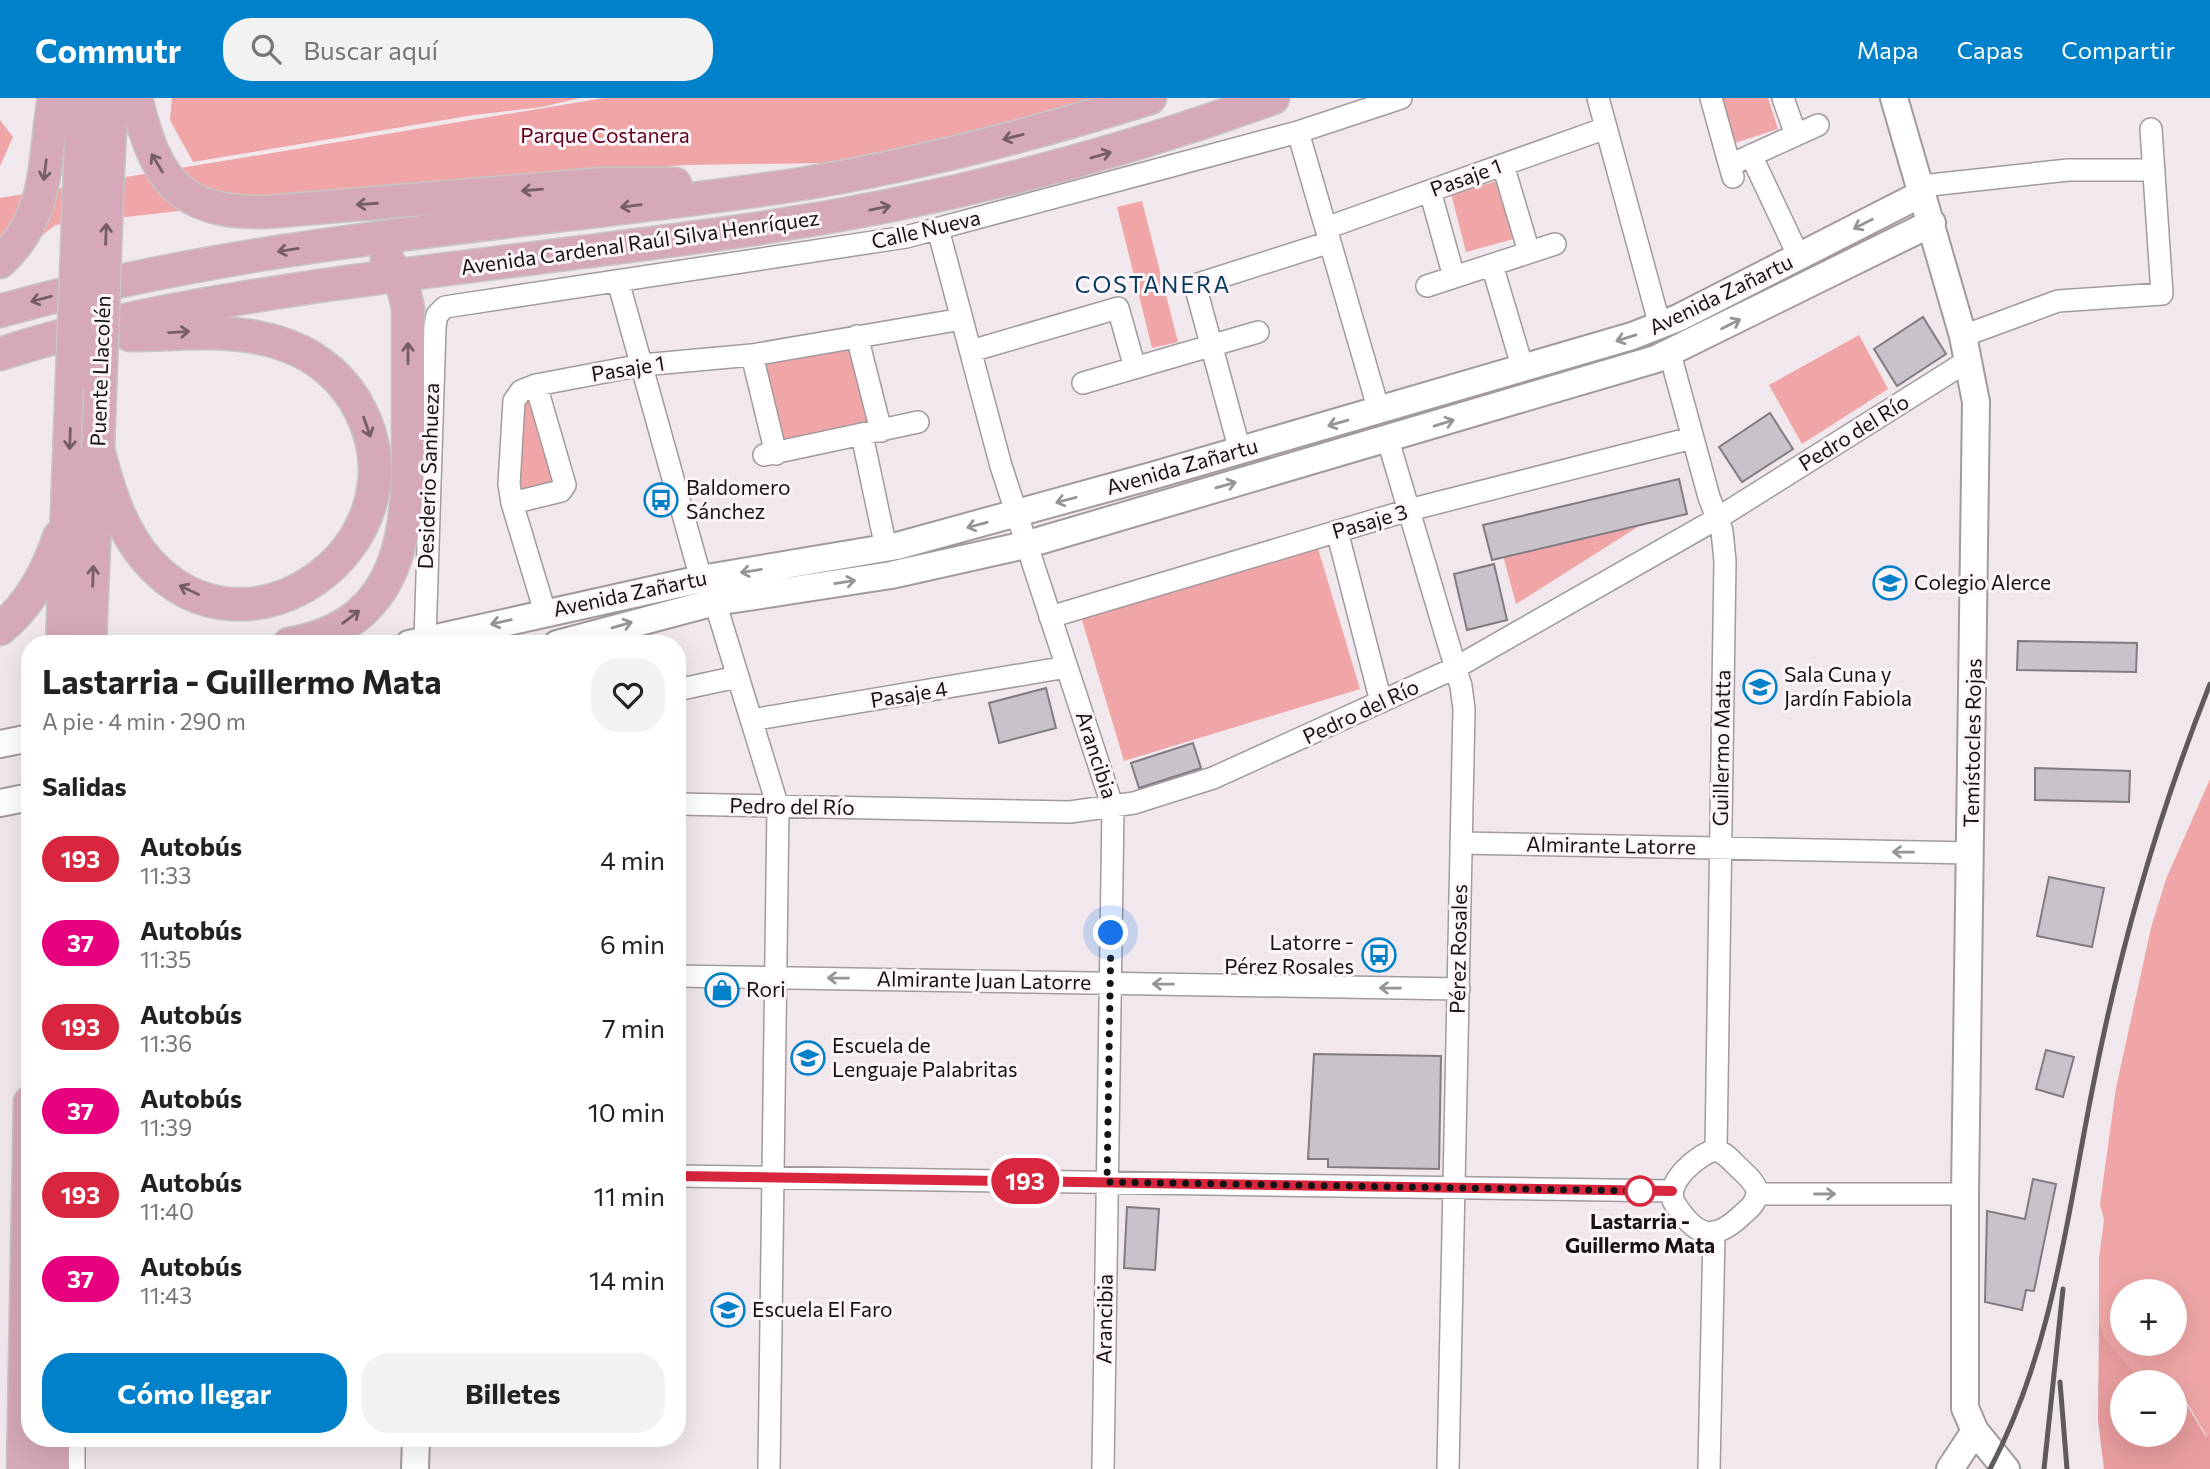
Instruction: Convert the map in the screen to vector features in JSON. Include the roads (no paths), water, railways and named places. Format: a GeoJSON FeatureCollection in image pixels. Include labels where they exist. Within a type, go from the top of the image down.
{"type":"FeatureCollection","features":[{"type":"Feature","properties":{"kind":"main road"},"geometry":{"type":"LineString","coordinates":[[0,262],[22,240],[37,209],[45,175],[54,98]]}},
{"type":"Feature","properties":{"kind":"main road","name":"Puente Llacolén"},"geometry":{"type":"LineString","coordinates":[[62,635],[83,98]]}},
{"type":"Feature","properties":{"kind":"main road","name":"Puente Llacolén"},"geometry":{"type":"LineString","coordinates":[[90,635],[112,98]]}},
{"type":"Feature","properties":{"kind":"main road"},"geometry":{"type":"LineString","coordinates":[[136,98],[146,142],[159,168],[189,196],[215,207],[266,212],[616,183],[771,188]]}},
{"type":"Feature","properties":{"kind":"main road","name":"Avenida Cardenal Raúl Silva Henríquez"},"geometry":{"type":"LineString","coordinates":[[0,311],[137,277],[364,238],[771,188],[943,154],[1150,98]]}},
{"type":"Feature","properties":{"kind":"main road","name":"Avenida Cardenal Raúl Silva Henríquez"},"geometry":{"type":"LineString","coordinates":[[0,354],[62,334],[189,307],[398,275],[740,231],[869,210],[1005,181],[1086,159],[1273,98]]}},
{"type":"Feature","properties":{"kind":"main road"},"geometry":{"type":"LineString","coordinates":[[320,635],[360,611],[391,571],[404,536],[408,496],[408,308],[398,275],[378,248],[364,238]]}},
{"type":"Feature","properties":{"kind":"main road"},"geometry":{"type":"LineString","coordinates":[[62,334],[199,332],[256,337],[287,345],[308,355],[330,371],[350,393],[365,421],[374,454],[373,486],[365,518],[346,551],[322,577],[293,594],[255,603],[229,603],[201,596],[174,583],[148,561],[137,547],[115,505],[98,449]]}},
{"type":"Feature","properties":{"kind":"main road"},"geometry":{"type":"LineString","coordinates":[[0,629],[20,611],[37,588],[58,539],[67,502]]}},
{"type":"Feature","properties":{"kind":"main road"},"geometry":{"type":"LineString","coordinates":[[0,1405],[23,1469]]}},
{"type":"Feature","properties":{"kind":"main road"},"geometry":{"type":"LineString","coordinates":[[23,1447],[23,1469]]}},
{"type":"Feature","properties":{"kind":"main road"},"geometry":{"type":"LineString","coordinates":[[53,1447],[53,1469]]}},
{"type":"Feature","properties":{"kind":"street","name":"Calle Nueva"},"geometry":{"type":"LineString","coordinates":[[441,310],[455,303],[863,245],[938,229],[1298,132],[1401,98]]}},
{"type":"Feature","properties":{"kind":"street"},"geometry":{"type":"LineString","coordinates":[[1711,98],[1732,172],[1751,155],[1818,125]]}},
{"type":"Feature","properties":{"kind":"street"},"geometry":{"type":"LineString","coordinates":[[1783,98],[1796,135]]}},
{"type":"Feature","properties":{"kind":"street","name":"Temístocles Rojas"},"geometry":{"type":"LineString","coordinates":[[1894,98],[1966,348],[1977,418],[1965,1194],[1965,1399],[1967,1416],[1975,1431]]}},
{"type":"Feature","properties":{"kind":"street"},"geometry":{"type":"LineString","coordinates":[[1600,99],[1661,326]]}},
{"type":"Feature","properties":{"kind":"street","name":"Pasaje 1"},"geometry":{"type":"LineString","coordinates":[[1211,346],[1195,285],[1328,235],[1430,191],[1606,128]]}},
{"type":"Feature","properties":{"kind":"street"},"geometry":{"type":"LineString","coordinates":[[1922,190],[2068,170],[2154,170],[2151,129]]}},
{"type":"Feature","properties":{"kind":"street"},"geometry":{"type":"LineString","coordinates":[[1298,132],[1379,411]]}},
{"type":"Feature","properties":{"kind":"street"},"geometry":{"type":"LineString","coordinates":[[1751,155],[1799,257]]}},
{"type":"Feature","properties":{"kind":"street"},"geometry":{"type":"LineString","coordinates":[[1503,165],[1529,252]]}},
{"type":"Feature","properties":{"kind":"street","name":"Pedro del Río"},"geometry":{"type":"LineString","coordinates":[[686,804],[1044,813],[1113,808],[1157,798],[1223,774],[1455,668],[1718,518],[1966,348],[2058,301],[2162,294],[2154,170]]}},
{"type":"Feature","properties":{"kind":"street","name":"Avenida Zañartu"},"geometry":{"type":"LineString","coordinates":[[452,635],[701,579],[886,548],[1016,514],[1523,369],[1661,326],[1799,257],[1922,190]]}},
{"type":"Feature","properties":{"kind":"street"},"geometry":{"type":"LineString","coordinates":[[1430,191],[1454,277]]}},
{"type":"Feature","properties":{"kind":"street","name":"Avenida Zañartu"},"geometry":{"type":"LineString","coordinates":[[591,635],[715,602],[891,575],[1025,545],[1388,440],[1670,354],[1932,223]]}},
{"type":"Feature","properties":{"kind":"street","name":"Arancibia"},"geometry":{"type":"LineString","coordinates":[[938,229],[1025,545],[1113,808],[1103,1469]]}},
{"type":"Feature","properties":{"kind":"street"},"geometry":{"type":"LineString","coordinates":[[1427,286],[1555,244]]}},
{"type":"Feature","properties":{"kind":"street"},"geometry":{"type":"LineString","coordinates":[[1492,265],[1523,369]]}},
{"type":"Feature","properties":{"kind":"street"},"geometry":{"type":"LineString","coordinates":[[618,281],[701,579]]}},
{"type":"Feature","properties":{"kind":"street"},"geometry":{"type":"LineString","coordinates":[[971,351],[1118,308],[1135,368]]}},
{"type":"Feature","properties":{"kind":"street","name":"Desiderio Sanhueza"},"geometry":{"type":"LineString","coordinates":[[420,635],[435,327],[441,310]]}},
{"type":"Feature","properties":{"kind":"street","name":"Pasaje 1"},"geometry":{"type":"LineString","coordinates":[[536,385],[642,365],[752,355],[962,319]]}},
{"type":"Feature","properties":{"kind":"street"},"geometry":{"type":"LineString","coordinates":[[1083,383],[1258,332]]}},
{"type":"Feature","properties":{"kind":"street"},"geometry":{"type":"LineString","coordinates":[[857,336],[886,548]]}},
{"type":"Feature","properties":{"kind":"street"},"geometry":{"type":"LineString","coordinates":[[1211,346],[1240,451]]}},
{"type":"Feature","properties":{"kind":"street","name":"Guillermo Matta"},"geometry":{"type":"LineString","coordinates":[[1670,354],[1709,498],[1718,518],[1725,561],[1716,1150]]}},
{"type":"Feature","properties":{"kind":"street"},"geometry":{"type":"LineString","coordinates":[[752,355],[770,455],[918,422]]}},
{"type":"Feature","properties":{"kind":"street"},"geometry":{"type":"LineString","coordinates":[[512,503],[561,491],[565,485],[536,385],[521,391],[514,401],[509,484],[512,503],[545,612]]}},
{"type":"Feature","properties":{"kind":"street","name":"Pasaje 3"},"geometry":{"type":"LineString","coordinates":[[1050,617],[1409,510],[1692,438]]}},
{"type":"Feature","properties":{"kind":"street","name":"Pérez Rosales"},"geometry":{"type":"LineString","coordinates":[[1388,440],[1455,668],[1464,709],[1448,1469]]}},
{"type":"Feature","properties":{"kind":"street"},"geometry":{"type":"LineString","coordinates":[[1337,531],[1381,702]]}},
{"type":"Feature","properties":{"kind":"street"},"geometry":{"type":"LineString","coordinates":[[715,602],[778,807],[769,1469]]}},
{"type":"Feature","properties":{"kind":"street","name":"Pasaje 4"},"geometry":{"type":"LineString","coordinates":[[751,720],[1067,667]]}},
{"type":"Feature","properties":{"kind":"street"},"geometry":{"type":"LineString","coordinates":[[686,688],[737,677]]}},
{"type":"Feature","properties":{"kind":"street"},"geometry":{"type":"LineString","coordinates":[[0,744],[21,740]]}},
{"type":"Feature","properties":{"kind":"street"},"geometry":{"type":"LineString","coordinates":[[0,803],[21,799]]}},
{"type":"Feature","properties":{"kind":"street","name":"Almirante Latorre"},"geometry":{"type":"LineString","coordinates":[[1461,843],[1971,853]]}},
{"type":"Feature","properties":{"kind":"street","name":"Almirante Juan Latorre"},"geometry":{"type":"LineString","coordinates":[[686,976],[1459,989]]}},
{"type":"Feature","properties":{"kind":"street"},"geometry":{"type":"LineString","coordinates":[[1716,1150],[1726,1155],[1752,1182],[1757,1194],[1751,1207],[1728,1228],[1714,1234],[1699,1230],[1675,1205],[1672,1191],[1677,1179],[1704,1153],[1716,1150]]}},
{"type":"Feature","properties":{"kind":"street"},"geometry":{"type":"LineString","coordinates":[[686,1176],[1672,1191]]}},
{"type":"Feature","properties":{"kind":"street"},"geometry":{"type":"LineString","coordinates":[[1757,1194],[1965,1194]]}},
{"type":"Feature","properties":{"kind":"street"},"geometry":{"type":"LineString","coordinates":[[1709,1469],[1714,1234]]}},
{"type":"Feature","properties":{"kind":"street"},"geometry":{"type":"LineString","coordinates":[[1951,1469],[1975,1431],[2006,1469]]}},
{"type":"Feature","properties":{"kind":"street"},"geometry":{"type":"LineString","coordinates":[[74,1447],[74,1469]]}},
{"type":"Feature","properties":{"kind":"street"},"geometry":{"type":"LineString","coordinates":[[415,1469],[416,1447]]}},
{"type":"Feature","properties":{"kind":"railway"},"geometry":{"type":"LineString","coordinates":[[1990,1469],[2029,1377],[2043,1330],[2066,1233],[2093,1086],[2128,932],[2157,832],[2210,684]]}},
{"type":"Feature","properties":{"kind":"railway"},"geometry":{"type":"LineString","coordinates":[[2044,1469],[2063,1289]]}},
{"type":"Feature","properties":{"kind":"railway"},"geometry":{"type":"LineString","coordinates":[[2060,1382],[2067,1469]]}},
{"type":"Feature","properties":{"kind":"place","name":"Baldomero Sánchez"},"geometry":{"type":"Point","coordinates":[661,500]}},
{"type":"Feature","properties":{"kind":"place","name":"Colegio Alerce"},"geometry":{"type":"Point","coordinates":[1890,583]}},
{"type":"Feature","properties":{"kind":"place","name":"Sala Cuna y Jardín Fabiola"},"geometry":{"type":"Point","coordinates":[1760,687]}},
{"type":"Feature","properties":{"kind":"place","name":"Latorre - Pérez Rosales"},"geometry":{"type":"Point","coordinates":[1379,955]}},
{"type":"Feature","properties":{"kind":"place","name":"Rori"},"geometry":{"type":"Point","coordinates":[722,990]}},
{"type":"Feature","properties":{"kind":"place","name":"Escuela de Lenguaje Palabritas"},"geometry":{"type":"Point","coordinates":[808,1058]}},
{"type":"Feature","properties":{"kind":"place","name":"Lastarria - Guillermo Mata"},"geometry":{"type":"Point","coordinates":[1640,1191]}},
{"type":"Feature","properties":{"kind":"place","name":"Escuela El Faro"},"geometry":{"type":"Point","coordinates":[728,1310]}},
{"type":"Feature","properties":{"kind":"district","name":"COSTANERA"},"geometry":{"type":"Point","coordinates":[1153,285]}},
{"type":"Feature","properties":{"kind":"park label","name":"Parque Costanera"},"geometry":{"type":"Point","coordinates":[605,136]}}]}
